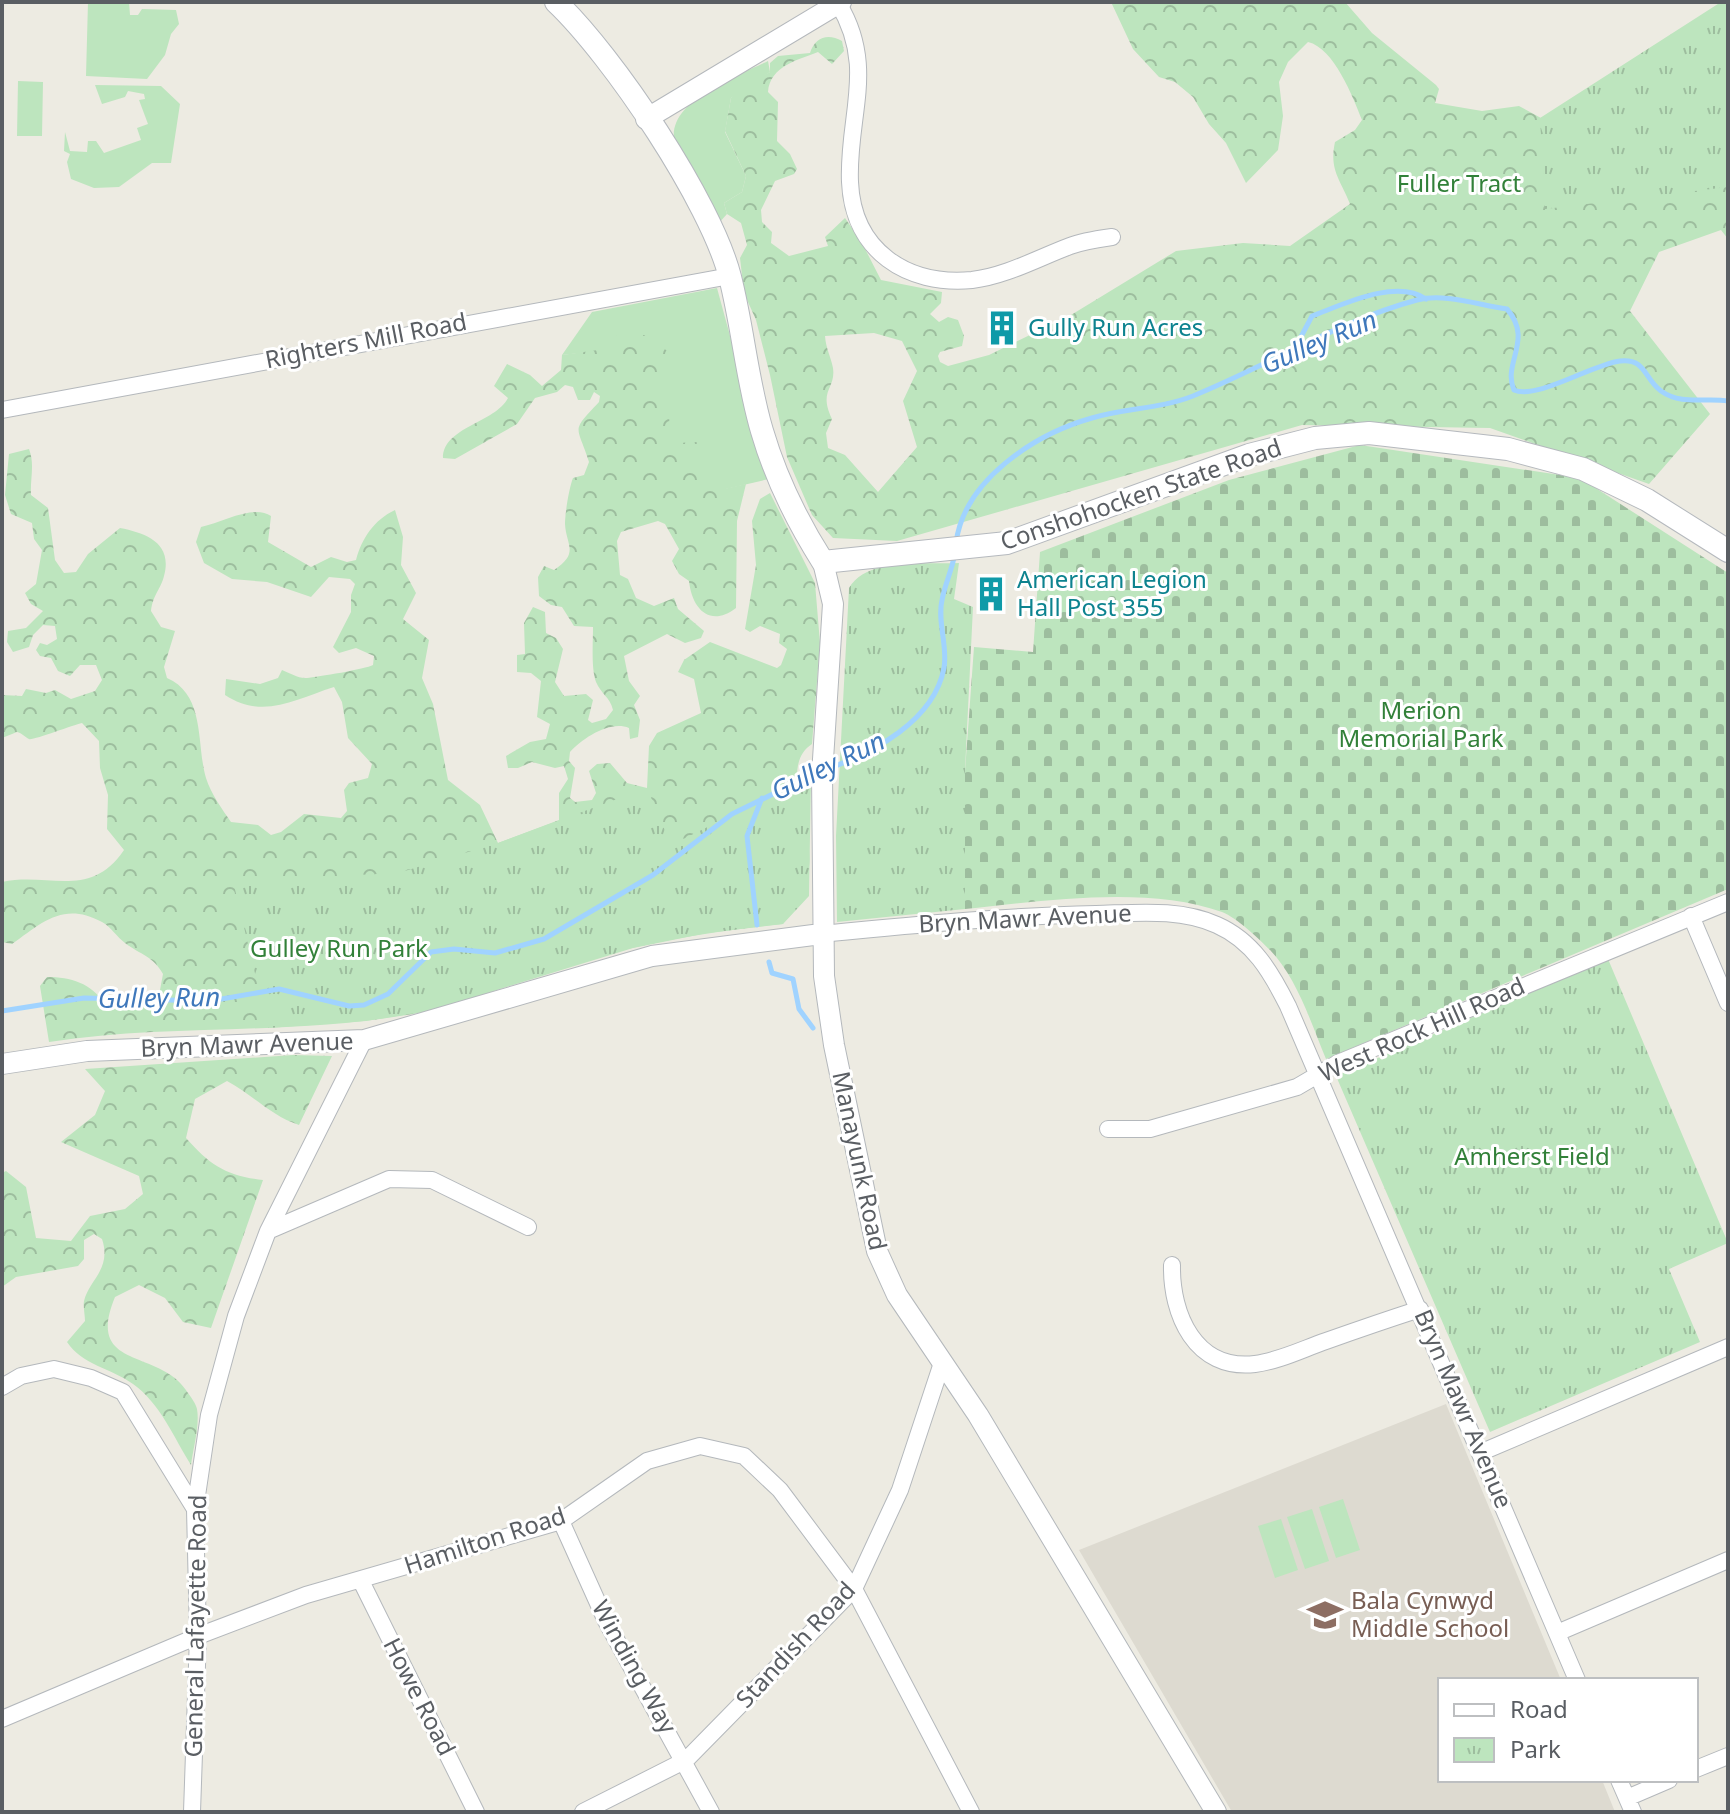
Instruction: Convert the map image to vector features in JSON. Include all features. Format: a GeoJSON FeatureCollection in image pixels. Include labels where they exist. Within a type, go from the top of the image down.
{"type":"FeatureCollection","features":[{"type":"Feature","properties":{"kind":"main road"},"geometry":{"type":"LineString","coordinates":[[556,2],[605,58],[646,119],[708,223],[730,276],[761,430],[797,522],[823,562]]}},
{"type":"Feature","properties":{"kind":"main road","name":"Conshohocken State Road"},"geometry":{"type":"LineString","coordinates":[[823,562],[955,550],[1026,538],[1249,455],[1332,435],[1369,433],[1475,444],[1572,466],[1647,500],[1728,551]]}},
{"type":"Feature","properties":{"kind":"street"},"geometry":{"type":"LineString","coordinates":[[646,119],[830,5],[854,32],[859,65],[850,163],[852,198],[869,237],[893,266],[928,279],[970,280],[1013,269],[1073,244],[1112,237]]}},
{"type":"Feature","properties":{"kind":"street","name":"Righters Mill Road"},"geometry":{"type":"LineString","coordinates":[[2,410],[730,276]]}},
{"type":"Feature","properties":{"kind":"street","name":"Manayunk Road"},"geometry":{"type":"LineString","coordinates":[[823,562],[833,604],[822,770],[821,934],[834,1045],[874,1241],[897,1295],[978,1415],[1216,1812]]}},
{"type":"Feature","properties":{"kind":"street","name":"West Rock Hill Road"},"geometry":{"type":"LineString","coordinates":[[1108,1129],[1129,1131],[1160,1126],[1297,1087],[1317,1075],[1473,1005],[1728,902]]}},
{"type":"Feature","properties":{"kind":"street","name":"Bryn Mawr Avenue"},"geometry":{"type":"LineString","coordinates":[[2,1064],[87,1051],[364,1040],[652,956],[821,934],[1072,914],[1152,912],[1205,920],[1236,936],[1262,959],[1288,1006],[1482,1452],[1576,1678]]}},
{"type":"Feature","properties":{"kind":"street"},"geometry":{"type":"LineString","coordinates":[[1691,916],[1728,1003]]}},
{"type":"Feature","properties":{"kind":"street","name":"General Lafayette Road"},"geometry":{"type":"LineString","coordinates":[[192,1812],[198,1636],[195,1509],[209,1415],[236,1316],[268,1231],[364,1040]]}},
{"type":"Feature","properties":{"kind":"street"},"geometry":{"type":"LineString","coordinates":[[268,1231],[389,1179],[432,1180],[528,1227]]}},
{"type":"Feature","properties":{"kind":"street"},"geometry":{"type":"LineString","coordinates":[[1172,1265],[1177,1312],[1190,1337],[1210,1355],[1238,1364],[1269,1361],[1420,1309]]}},
{"type":"Feature","properties":{"kind":"street"},"geometry":{"type":"LineString","coordinates":[[1482,1452],[1728,1347]]}},
{"type":"Feature","properties":{"kind":"street","name":"Standish Road"},"geometry":{"type":"LineString","coordinates":[[583,1812],[686,1760],[854,1589],[900,1490],[942,1363]]}},
{"type":"Feature","properties":{"kind":"street"},"geometry":{"type":"LineString","coordinates":[[2,1387],[21,1376],[54,1369],[91,1378],[123,1392],[195,1509]]}},
{"type":"Feature","properties":{"kind":"street","name":"Hamilton Road"},"geometry":{"type":"LineString","coordinates":[[2,1719],[198,1636],[306,1595],[561,1521],[647,1461],[700,1446],[744,1456],[780,1490],[854,1589],[971,1812]]}},
{"type":"Feature","properties":{"kind":"street","name":"Winding Way"},"geometry":{"type":"LineString","coordinates":[[561,1521],[606,1621],[686,1760],[711,1812]]}},
{"type":"Feature","properties":{"kind":"street"},"geometry":{"type":"LineString","coordinates":[[1557,1633],[1728,1560]]}},
{"type":"Feature","properties":{"kind":"street","name":"Howe Road"},"geometry":{"type":"LineString","coordinates":[[361,1581],[476,1812]]}},
{"type":"Feature","properties":{"kind":"street"},"geometry":{"type":"LineString","coordinates":[[1698,1768],[1728,1756]]}},
{"type":"Feature","properties":{"kind":"street"},"geometry":{"type":"LineString","coordinates":[[1620,1782],[1630,1805],[1666,1782]]}},
{"type":"Feature","properties":{"kind":"shaded area","name":"Bala Cynwyd Middle School"},"geometry":{"type":"Polygon","coordinates":[[[1446,1404],[1560,1678],[1438,1678],[1438,1782],[1603,1782],[1615,1812],[1232,1812],[1079,1550],[1446,1404]]]}},
{"type":"Feature","properties":{"kind":"green space"},"geometry":{"type":"Polygon","coordinates":[[[88,2],[129,2],[130,15],[138,15],[142,9],[176,10],[179,24],[171,34],[165,55],[147,79],[86,76],[88,2]]]}},
{"type":"Feature","properties":{"kind":"green space","name":"Fuller Tract"},"geometry":{"type":"Polygon","coordinates":[[[1111,2],[1345,2],[1372,33],[1436,85],[1439,89],[1435,103],[1482,111],[1519,106],[1541,118],[1610,94],[1723,2],[1728,2],[1728,239],[1721,230],[1659,252],[1630,311],[1710,414],[1649,484],[1490,428],[1302,425],[897,541],[833,538],[812,515],[787,457],[756,320],[744,293],[740,258],[747,245],[741,223],[727,214],[724,203],[742,192],[746,176],[725,131],[731,98],[742,86],[770,72],[770,63],[778,56],[810,53],[815,43],[823,38],[842,41],[844,51],[832,64],[818,52],[786,65],[770,83],[768,92],[778,102],[777,141],[790,154],[797,169],[794,174],[775,181],[761,210],[762,222],[772,232],[771,243],[789,256],[828,246],[825,237],[845,218],[881,280],[942,292],[941,303],[930,314],[939,322],[948,317],[958,320],[964,336],[962,346],[940,352],[940,362],[948,366],[989,355],[1071,315],[1176,251],[1243,243],[1290,246],[1350,204],[1336,174],[1333,160],[1335,142],[1355,130],[1362,120],[1334,63],[1317,46],[1308,42],[1288,62],[1279,82],[1283,116],[1278,150],[1246,183],[1226,143],[1209,124],[1193,97],[1175,82],[1159,77],[1133,49],[1111,2]],[[874,333],[825,336],[833,368],[827,396],[832,419],[826,433],[828,448],[845,455],[878,492],[917,447],[903,401],[917,371],[902,341],[874,333]]]}},
{"type":"Feature","properties":{"kind":"green space"},"geometry":{"type":"Polygon","coordinates":[[[1721,2],[1728,2],[1728,187],[1545,209],[1540,118],[1721,2]]]}},
{"type":"Feature","properties":{"kind":"green space"},"geometry":{"type":"Polygon","coordinates":[[[768,61],[770,72],[731,98],[725,132],[746,176],[742,192],[724,203],[727,214],[718,224],[680,157],[674,131],[679,117],[690,104],[721,83],[768,61]]]}},
{"type":"Feature","properties":{"kind":"green space"},"geometry":{"type":"Polygon","coordinates":[[[18,81],[43,82],[42,136],[17,136],[18,81]]]}},
{"type":"Feature","properties":{"kind":"green space"},"geometry":{"type":"Polygon","coordinates":[[[95,85],[161,86],[180,104],[171,163],[152,163],[119,187],[94,188],[71,179],[67,162],[70,154],[64,151],[65,132],[70,151],[87,152],[88,141],[96,141],[104,153],[141,140],[137,128],[148,124],[139,100],[145,99],[144,94],[128,91],[125,97],[102,104],[95,85]]]}},
{"type":"Feature","properties":{"kind":"green space"},"geometry":{"type":"Polygon","coordinates":[[[717,288],[769,479],[626,512],[598,351],[562,355],[592,312],[717,288]]]}},
{"type":"Feature","properties":{"kind":"green space"},"geometry":{"type":"Polygon","coordinates":[[[626,329],[652,338],[667,351],[659,385],[676,408],[669,416],[670,433],[675,443],[697,442],[694,467],[698,474],[708,475],[724,489],[746,484],[737,521],[736,608],[727,614],[710,616],[698,607],[689,581],[679,574],[672,561],[679,549],[665,524],[658,521],[621,532],[617,541],[620,575],[628,579],[636,598],[654,606],[674,598],[678,609],[704,631],[701,638],[685,643],[667,634],[624,656],[629,681],[640,696],[634,705],[640,720],[638,737],[630,739],[629,728],[614,726],[589,736],[575,747],[570,752],[569,761],[575,768],[570,798],[575,802],[592,800],[596,793],[589,771],[597,764],[610,763],[627,783],[647,788],[649,746],[657,733],[701,713],[694,679],[678,672],[684,660],[710,642],[777,668],[781,665],[787,649],[779,643],[780,634],[760,626],[750,632],[745,629],[756,565],[752,521],[760,499],[770,493],[815,583],[820,643],[812,744],[802,754],[797,784],[809,867],[783,924],[704,934],[626,949],[574,963],[467,1000],[400,1016],[313,1026],[136,1033],[49,1042],[40,986],[47,977],[80,983],[105,1004],[160,990],[163,974],[151,959],[125,943],[105,924],[88,916],[64,914],[54,917],[12,944],[2,942],[2,882],[83,879],[97,875],[124,850],[107,829],[108,795],[100,768],[99,741],[82,723],[32,739],[17,732],[2,738],[2,695],[22,696],[26,689],[46,693],[55,690],[71,699],[95,691],[102,680],[96,665],[80,665],[70,676],[58,671],[51,658],[40,656],[36,650],[40,643],[47,645],[57,639],[55,626],[43,625],[33,635],[29,647],[13,652],[7,642],[8,631],[26,628],[43,611],[31,604],[25,593],[36,584],[42,550],[34,539],[32,523],[11,514],[5,495],[9,454],[29,449],[31,495],[48,508],[55,560],[64,573],[76,572],[88,554],[120,528],[148,537],[161,548],[166,565],[151,611],[161,627],[175,631],[164,667],[167,678],[188,696],[194,708],[206,778],[220,807],[231,822],[258,825],[271,835],[281,832],[304,814],[341,818],[347,811],[344,790],[349,783],[368,778],[372,764],[348,738],[342,702],[334,687],[266,707],[239,702],[225,695],[226,679],[260,684],[278,678],[282,670],[301,678],[321,676],[373,665],[374,656],[356,648],[339,653],[333,647],[351,612],[351,595],[355,584],[350,579],[329,577],[311,597],[267,582],[232,579],[204,563],[196,542],[201,527],[247,513],[264,513],[271,516],[268,542],[311,567],[331,557],[347,562],[356,560],[370,530],[395,510],[403,537],[401,565],[416,593],[403,619],[429,640],[422,678],[433,704],[448,780],[480,805],[498,843],[559,820],[559,793],[568,779],[564,766],[555,768],[532,762],[518,768],[508,768],[506,756],[530,742],[546,739],[550,724],[537,717],[541,681],[531,673],[517,672],[517,655],[525,654],[524,623],[533,607],[545,612],[546,633],[556,638],[563,649],[555,682],[564,696],[586,694],[593,700],[588,720],[592,723],[606,719],[613,710],[594,676],[593,627],[574,626],[562,607],[551,605],[539,596],[538,577],[544,566],[554,570],[569,554],[565,524],[570,488],[573,478],[584,475],[589,462],[579,429],[600,396],[594,392],[590,400],[578,400],[573,387],[565,385],[557,392],[535,398],[517,424],[455,459],[443,458],[445,448],[451,439],[492,414],[508,398],[494,386],[507,364],[530,375],[542,386],[561,370],[562,355],[598,350],[626,329]]]}},
{"type":"Feature","properties":{"kind":"green space","name":"Merion Memorial Park"},"geometry":{"type":"Polygon","coordinates":[[[1360,445],[1580,478],[1728,573],[1728,889],[1326,1059],[1302,1002],[1280,961],[1247,929],[1222,912],[1193,904],[1128,897],[1061,899],[965,909],[965,771],[974,647],[1033,652],[1040,552],[1229,480],[1360,445]]]}},
{"type":"Feature","properties":{"kind":"green space"},"geometry":{"type":"Polygon","coordinates":[[[959,563],[954,599],[973,607],[965,771],[965,909],[837,922],[836,836],[849,588],[858,578],[883,567],[959,563]]]}},
{"type":"Feature","properties":{"kind":"green space","name":"Gulley Run Park"},"geometry":{"type":"Polygon","coordinates":[[[811,776],[809,896],[783,924],[707,933],[633,948],[428,1011],[366,1021],[268,1028],[233,881],[398,873],[498,843],[647,788],[671,845],[811,776]]]}},
{"type":"Feature","properties":{"kind":"green space","name":"Amherst Field"},"geometry":{"type":"Polygon","coordinates":[[[1608,959],[1728,1243],[1669,1269],[1700,1342],[1490,1432],[1336,1076],[1608,959]]]}},
{"type":"Feature","properties":{"kind":"green space"},"geometry":{"type":"Polygon","coordinates":[[[293,1055],[332,1056],[299,1125],[227,1081],[195,1099],[186,1138],[220,1168],[239,1176],[263,1180],[211,1328],[183,1322],[165,1298],[139,1285],[115,1297],[108,1321],[110,1337],[117,1348],[176,1379],[195,1403],[198,1422],[191,1465],[159,1411],[143,1392],[81,1356],[67,1342],[85,1321],[84,1301],[104,1258],[102,1239],[94,1234],[84,1240],[84,1259],[78,1266],[16,1277],[2,1287],[2,1173],[6,1171],[26,1187],[36,1238],[71,1241],[90,1216],[125,1209],[143,1194],[139,1176],[61,1142],[95,1115],[105,1091],[85,1069],[293,1055]]]}},
{"type":"Feature","properties":{"kind":"green space"},"geometry":{"type":"Polygon","coordinates":[[[1343,1499],[1360,1550],[1336,1558],[1319,1507],[1343,1499]]]}},
{"type":"Feature","properties":{"kind":"green space"},"geometry":{"type":"Polygon","coordinates":[[[1312,1509],[1329,1561],[1305,1569],[1287,1517],[1312,1509]]]}},
{"type":"Feature","properties":{"kind":"green space"},"geometry":{"type":"Polygon","coordinates":[[[1281,1519],[1298,1570],[1275,1578],[1258,1526],[1281,1519]]]}},
{"type":"Feature","properties":{"kind":"waterway"},"geometry":{"type":"LineString","coordinates":[[1294,350],[1312,316],[1385,292],[1414,293],[1426,299]]}},
{"type":"Feature","properties":{"kind":"waterway","name":"Gulley Run"},"geometry":{"type":"LineString","coordinates":[[956,543],[962,520],[988,480],[1006,463],[1048,435],[1092,418],[1168,404],[1193,396],[1360,319],[1417,300],[1450,299],[1507,309],[1518,331],[1511,380],[1514,390],[1536,390],[1609,364],[1629,361],[1640,366],[1655,386],[1669,396],[1686,400],[1728,401]]}},
{"type":"Feature","properties":{"kind":"waterway","name":"Gulley Run"},"geometry":{"type":"LineString","coordinates":[[827,769],[882,744],[915,719],[928,704],[944,668],[941,608],[955,553]]}},
{"type":"Feature","properties":{"kind":"waterway","name":"Gulley Run"},"geometry":{"type":"LineString","coordinates":[[2,1011],[84,998],[210,1001],[279,989],[349,1006],[364,1005],[388,994],[431,952],[454,949],[495,953],[544,939],[653,875],[732,814],[818,772]]}},
{"type":"Feature","properties":{"kind":"waterway"},"geometry":{"type":"LineString","coordinates":[[757,925],[747,836],[762,798]]}},
{"type":"Feature","properties":{"kind":"waterway"},"geometry":{"type":"LineString","coordinates":[[769,962],[772,973],[793,979],[799,1009],[813,1028]]}},
{"type":"Feature","properties":{"kind":"place","name":"Gully Run Acres"},"geometry":{"type":"Point","coordinates":[1002,328]}},
{"type":"Feature","properties":{"kind":"place","name":"American Legion Hall Post 355"},"geometry":{"type":"Point","coordinates":[991,594]}},
{"type":"Feature","properties":{"kind":"place","name":"Bala Cynwyd Middle School"},"geometry":{"type":"Point","coordinates":[1325,1615]}}]}
